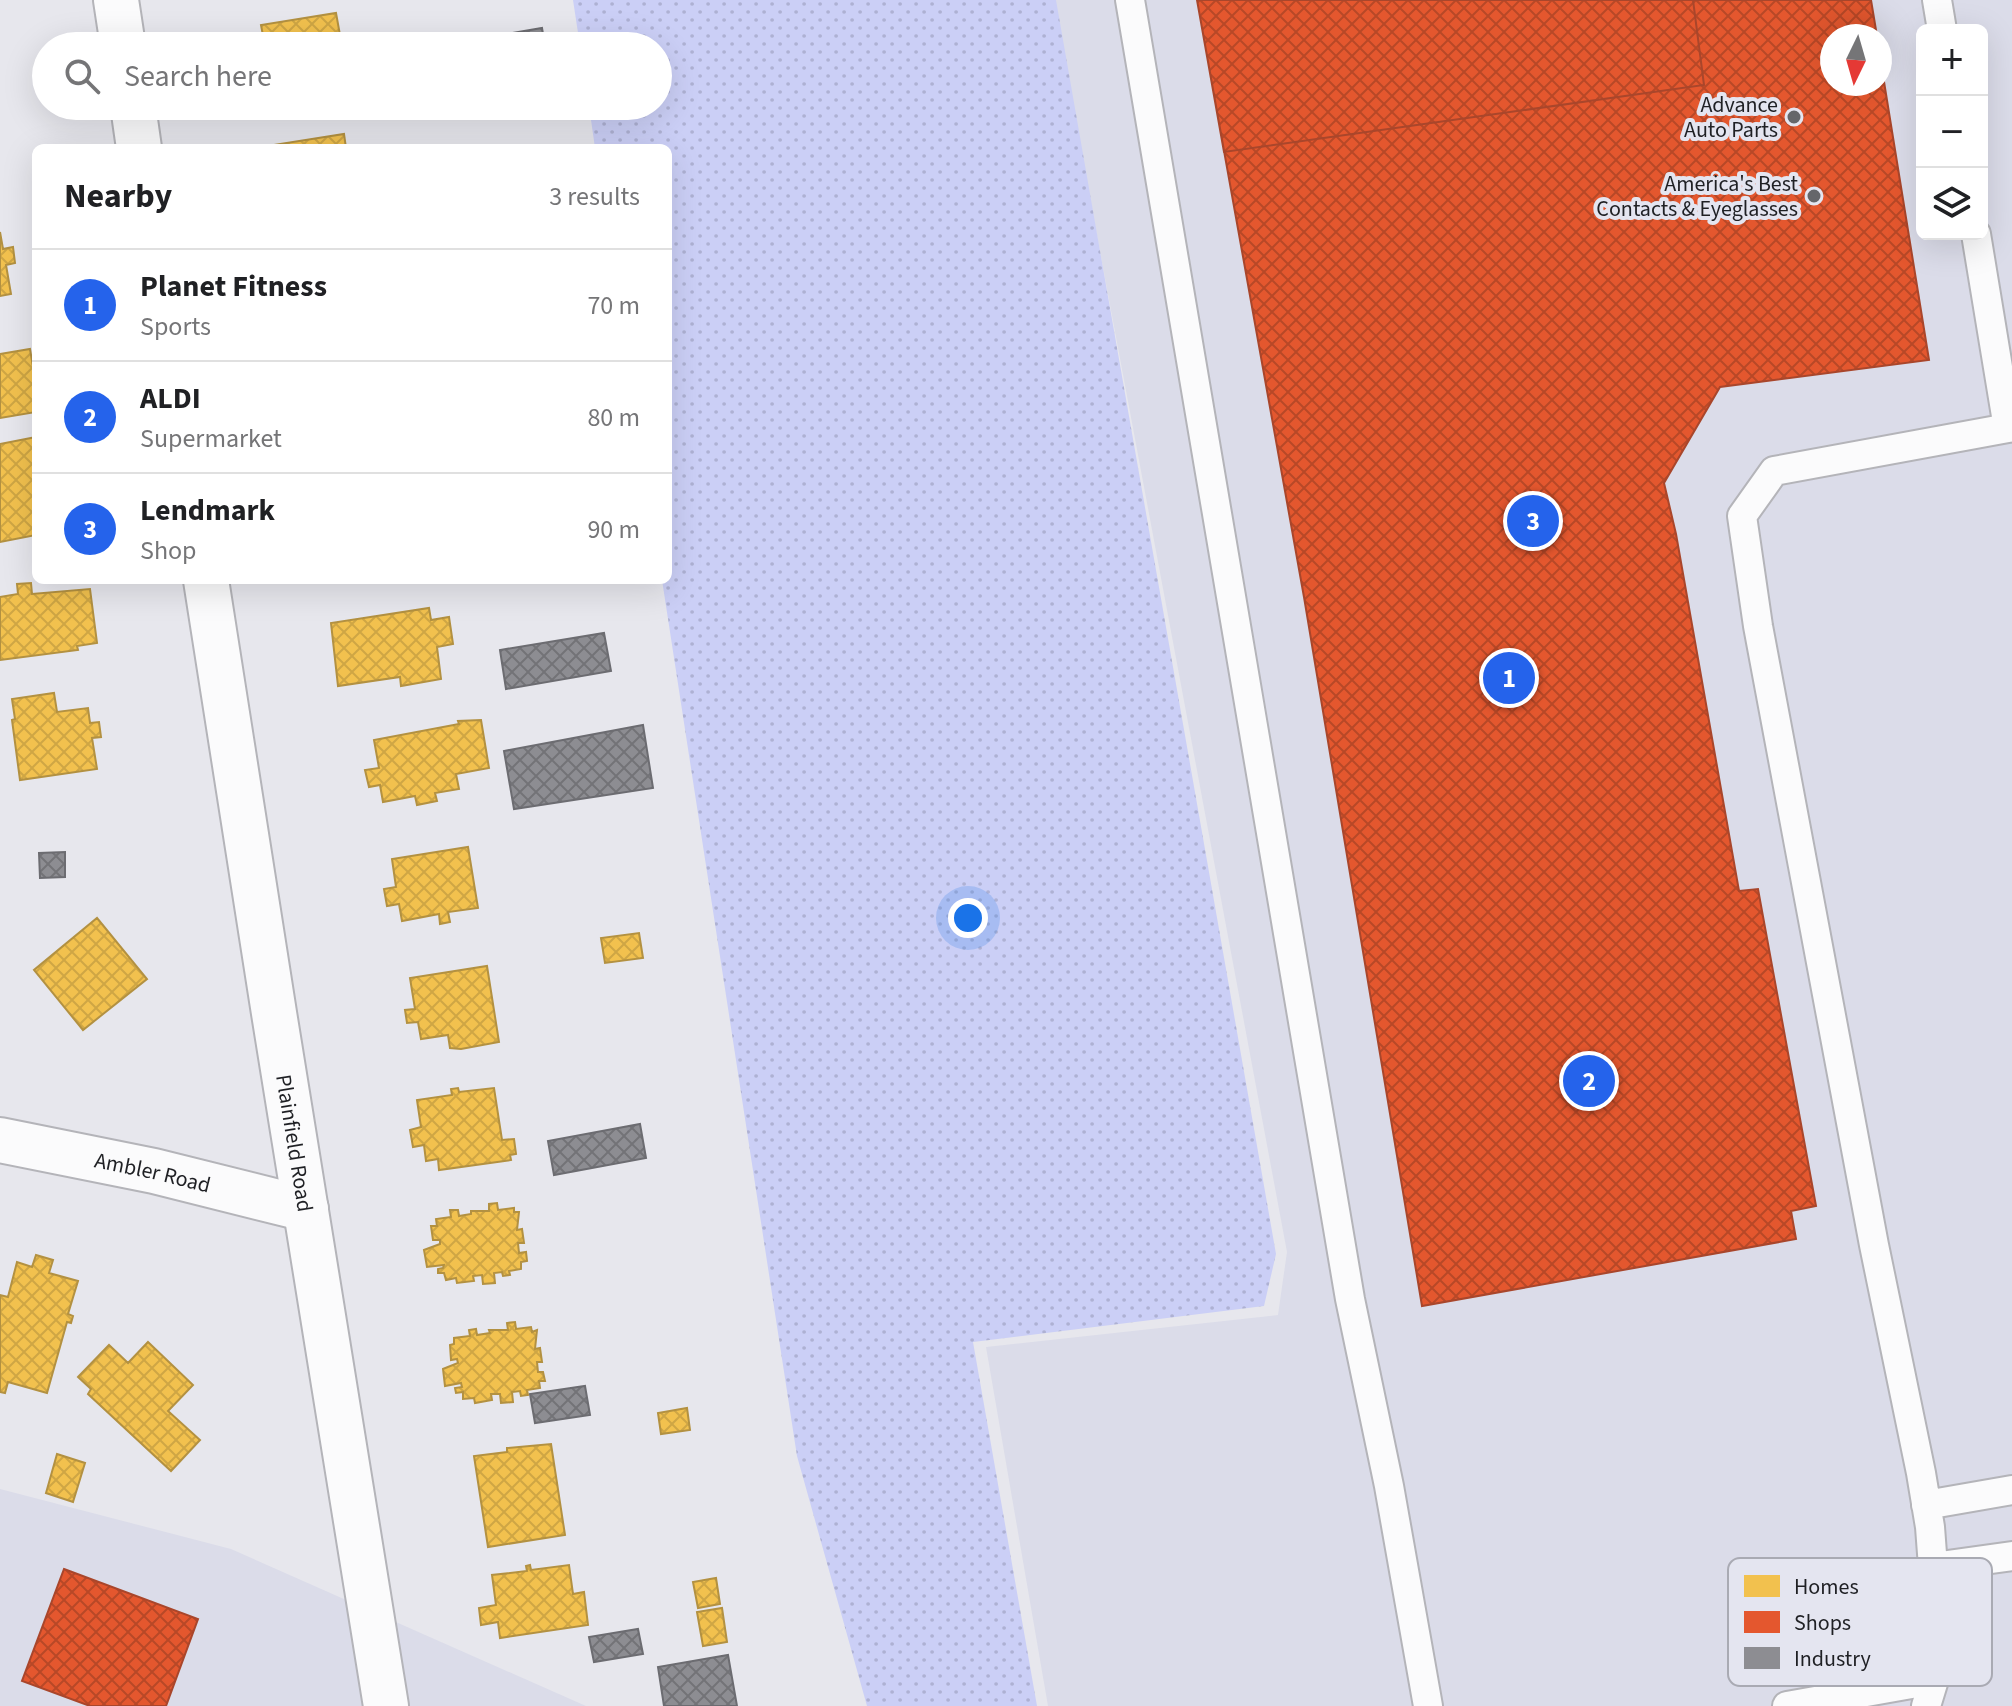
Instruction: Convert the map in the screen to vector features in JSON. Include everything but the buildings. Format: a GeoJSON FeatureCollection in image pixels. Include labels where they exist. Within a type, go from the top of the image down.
{"type":"FeatureCollection","features":[{"type":"Feature","properties":{"kind":"street"},"geometry":{"type":"LineString","coordinates":[[116,0],[121,32]]}},
{"type":"Feature","properties":{"kind":"street"},"geometry":{"type":"LineString","coordinates":[[135,120],[138,144]]}},
{"type":"Feature","properties":{"kind":"street","name":"Plainfield Road"},"geometry":{"type":"LineString","coordinates":[[207,584],[386,1706]]}},
{"type":"Feature","properties":{"kind":"street","name":"Ambler Road"},"geometry":{"type":"LineString","coordinates":[[0,1140],[154,1171],[306,1209]]}},
{"type":"Feature","properties":{"kind":"lane"},"geometry":{"type":"LineString","coordinates":[[1130,0],[1347,1284],[1389,1486],[1428,1706]]}},
{"type":"Feature","properties":{"kind":"lane"},"geometry":{"type":"LineString","coordinates":[[1937,0],[1941,24]]}},
{"type":"Feature","properties":{"kind":"lane"},"geometry":{"type":"LineString","coordinates":[[1932,1558],[1921,1473],[1874,1245],[1758,626],[1742,516],[1774,471],[2008,428],[1977,240]]}},
{"type":"Feature","properties":{"kind":"lane"},"geometry":{"type":"LineString","coordinates":[[1926,1505],[2012,1490]]}},
{"type":"Feature","properties":{"kind":"lane"},"geometry":{"type":"LineString","coordinates":[[1992,1559],[2012,1556]]}},
{"type":"Feature","properties":{"kind":"lane"},"geometry":{"type":"LineString","coordinates":[[1787,1706],[1930,1693]]}},
{"type":"Feature","properties":{"kind":"shaded area"},"geometry":{"type":"Polygon","coordinates":[[[573,0],[1056,0],[1276,1254],[1264,1306],[973,1342],[1037,1706],[867,1706],[797,1456],[663,584],[672,584],[672,144],[594,144],[591,120],[672,120],[672,32],[578,32],[573,0]]]}},
{"type":"Feature","properties":{"kind":"shaded area"},"geometry":{"type":"Polygon","coordinates":[[[1053,0],[2012,0],[2012,1706],[1048,1706],[986,1347],[1278,1315],[1287,1252],[1053,0]]]}},
{"type":"Feature","properties":{"kind":"shaded area"},"geometry":{"type":"Polygon","coordinates":[[[0,1489],[231,1549],[586,1706],[0,1706],[0,1489]]]}},
{"type":"Feature","properties":{"kind":"place","name":"Advance Auto Parts"},"geometry":{"type":"Point","coordinates":[1794,117]}},
{"type":"Feature","properties":{"kind":"place","name":"America's Best Contacts & Eyeglasses"},"geometry":{"type":"Point","coordinates":[1814,196]}},
{"type":"Feature","properties":{"kind":"place","name":"Lendmark"},"geometry":{"type":"Point","coordinates":[1533,521]}},
{"type":"Feature","properties":{"kind":"place","name":"Planet Fitness"},"geometry":{"type":"Point","coordinates":[1509,678]}},
{"type":"Feature","properties":{"kind":"place","name":"ALDI"},"geometry":{"type":"Point","coordinates":[1589,1081]}}]}
